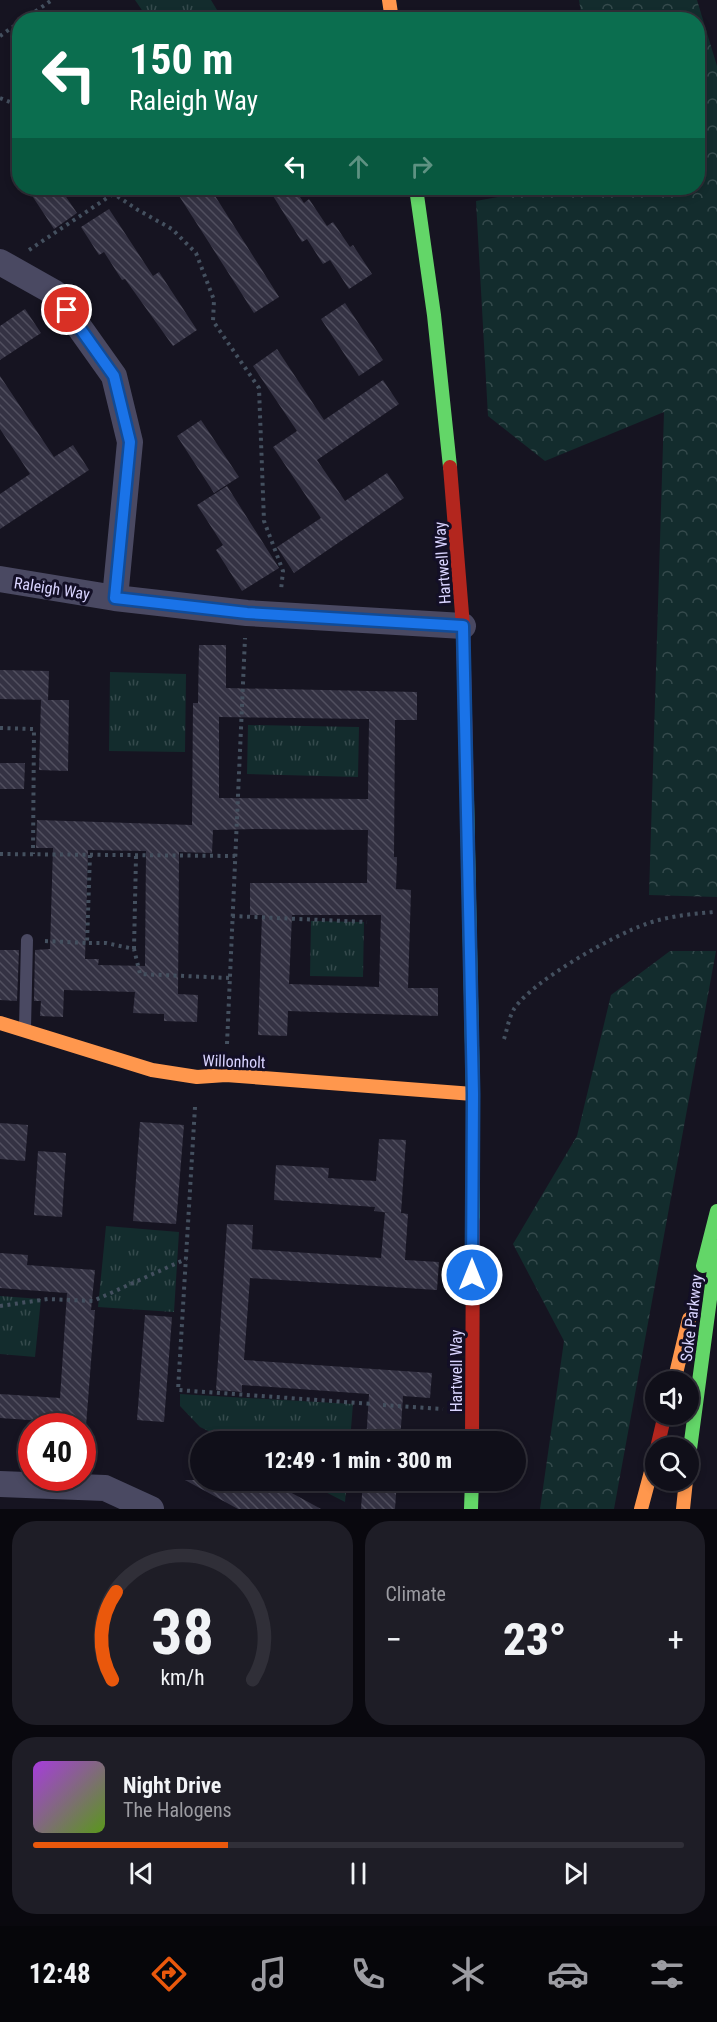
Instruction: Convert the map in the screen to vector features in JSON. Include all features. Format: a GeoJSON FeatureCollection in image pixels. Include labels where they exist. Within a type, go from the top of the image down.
{"type":"FeatureCollection","features":[{"type":"Feature","properties":{"kind":"main road","name":"Hartwell Way"},"geometry":{"type":"LineString","coordinates":[[417,195],[434,315],[454,499],[463,626],[473,1094],[472,1431]]}},
{"type":"Feature","properties":{"kind":"main road","name":"Willonholt"},"geometry":{"type":"LineString","coordinates":[[0,1023],[152,1070],[197,1077],[226,1075],[473,1094]]}},
{"type":"Feature","properties":{"kind":"main road"},"geometry":{"type":"LineString","coordinates":[[677,1371],[717,1211]]}},
{"type":"Feature","properties":{"kind":"main road","name":"Soke Parkway"},"geometry":{"type":"LineString","coordinates":[[692,1437],[717,1247]]}},
{"type":"Feature","properties":{"kind":"main road"},"geometry":{"type":"LineString","coordinates":[[471,1491],[471,1509]]}},
{"type":"Feature","properties":{"kind":"main road"},"geometry":{"type":"LineString","coordinates":[[641,1509],[646,1491]]}},
{"type":"Feature","properties":{"kind":"main road"},"geometry":{"type":"LineString","coordinates":[[683,1509],[685,1491]]}},
{"type":"Feature","properties":{"kind":"street"},"geometry":{"type":"LineString","coordinates":[[3,263],[56,294],[114,376],[130,442],[115,598]]}},
{"type":"Feature","properties":{"kind":"street","name":"Raleigh Way"},"geometry":{"type":"LineString","coordinates":[[0,579],[115,598],[257,614],[463,626]]}},
{"type":"Feature","properties":{"kind":"street"},"geometry":{"type":"LineString","coordinates":[[0,1485],[39,1484],[105,1488],[151,1509]]}},
{"type":"Feature","properties":{"kind":"lane"},"geometry":{"type":"LineString","coordinates":[[24,1030],[27,940]]}},
{"type":"Feature","properties":{"kind":"path"},"geometry":{"type":"LineString","coordinates":[[35,12],[52,0]]}},
{"type":"Feature","properties":{"kind":"path"},"geometry":{"type":"LineString","coordinates":[[3,263],[111,195]]}},
{"type":"Feature","properties":{"kind":"path"},"geometry":{"type":"LineString","coordinates":[[115,195],[172,229],[196,253],[214,300],[213,321],[259,388],[264,521],[283,571],[281,590],[257,614],[236,856],[226,1075]]}},
{"type":"Feature","properties":{"kind":"path"},"geometry":{"type":"LineString","coordinates":[[0,728],[34,729],[33,854]]}},
{"type":"Feature","properties":{"kind":"path"},"geometry":{"type":"LineString","coordinates":[[0,854],[236,856]]}},
{"type":"Feature","properties":{"kind":"path"},"geometry":{"type":"LineString","coordinates":[[90,855],[87,943],[134,949]]}},
{"type":"Feature","properties":{"kind":"path"},"geometry":{"type":"LineString","coordinates":[[136,856],[134,949],[140,974],[229,978]]}},
{"type":"Feature","properties":{"kind":"path"},"geometry":{"type":"LineString","coordinates":[[502,1050],[514,1009],[538,983],[644,924],[679,914],[714,912]]}},
{"type":"Feature","properties":{"kind":"path"},"geometry":{"type":"LineString","coordinates":[[232,916],[367,922]]}},
{"type":"Feature","properties":{"kind":"path"},"geometry":{"type":"LineString","coordinates":[[197,1077],[178,1390],[373,1404]]}},
{"type":"Feature","properties":{"kind":"path"},"geometry":{"type":"LineString","coordinates":[[0,1306],[48,1299],[93,1300],[186,1259]]}},
{"type":"Feature","properties":{"kind":"path"},"geometry":{"type":"LineString","coordinates":[[383,1405],[472,1411]]}},
{"type":"Feature","properties":{"kind":"green space"},"geometry":{"type":"Polygon","coordinates":[[[135,0],[211,0],[217,10],[214,12],[143,12],[135,0]]]}},
{"type":"Feature","properties":{"kind":"green space"},"geometry":{"type":"Polygon","coordinates":[[[579,0],[697,0],[701,12],[581,12],[579,0]]]}},
{"type":"Feature","properties":{"kind":"green space"},"geometry":{"type":"Polygon","coordinates":[[[705,26],[717,66],[717,897],[649,895],[664,412],[545,461],[488,416],[476,201],[508,195],[705,195],[705,26]]]}},
{"type":"Feature","properties":{"kind":"green space"},"geometry":{"type":"Polygon","coordinates":[[[110,672],[186,674],[185,752],[109,751],[110,672]]]}},
{"type":"Feature","properties":{"kind":"green space"},"geometry":{"type":"Polygon","coordinates":[[[248,725],[359,727],[358,777],[247,774],[248,725]]]}},
{"type":"Feature","properties":{"kind":"green space"},"geometry":{"type":"Polygon","coordinates":[[[311,921],[364,922],[363,977],[310,976],[311,921]]]}},
{"type":"Feature","properties":{"kind":"green space"},"geometry":{"type":"Polygon","coordinates":[[[670,951],[716,951],[614,1509],[540,1509],[564,1341],[513,1244],[577,1136],[611,995],[670,951]]]}},
{"type":"Feature","properties":{"kind":"green space"},"geometry":{"type":"Polygon","coordinates":[[[106,1226],[179,1232],[174,1312],[98,1307],[106,1226]]]}},
{"type":"Feature","properties":{"kind":"green space"},"geometry":{"type":"Polygon","coordinates":[[[0,1296],[41,1299],[35,1357],[0,1354],[0,1296]]]}},
{"type":"Feature","properties":{"kind":"green space"},"geometry":{"type":"Polygon","coordinates":[[[180,1394],[353,1404],[351,1431],[208,1431],[200,1427],[180,1406],[180,1394]]]}},
{"type":"Feature","properties":{"kind":"green space"},"geometry":{"type":"Polygon","coordinates":[[[324,1491],[346,1491],[345,1502],[324,1491]]]}},
{"type":"Feature","properties":{"kind":"building"},"geometry":{"type":"Polygon","coordinates":[[[32,195],[65,195],[77,213],[54,229],[32,195]]]}},
{"type":"Feature","properties":{"kind":"building"},"geometry":{"type":"Polygon","coordinates":[[[178,195],[214,195],[279,297],[254,313],[178,195]]]}},
{"type":"Feature","properties":{"kind":"building"},"geometry":{"type":"Polygon","coordinates":[[[272,195],[299,195],[304,203],[309,199],[327,226],[333,222],[350,247],[353,245],[372,274],[349,289],[330,260],[323,264],[307,239],[302,242],[272,195]]]}},
{"type":"Feature","properties":{"kind":"building"},"geometry":{"type":"Polygon","coordinates":[[[109,209],[153,276],[159,272],[197,330],[173,346],[125,279],[122,280],[104,252],[99,255],[81,227],[109,209]]]}},
{"type":"Feature","properties":{"kind":"building"},"geometry":{"type":"Polygon","coordinates":[[[345,303],[383,360],[359,376],[321,319],[345,303]]]}},
{"type":"Feature","properties":{"kind":"building"},"geometry":{"type":"Polygon","coordinates":[[[25,309],[41,333],[0,360],[0,326],[25,309]]]}},
{"type":"Feature","properties":{"kind":"building"},"geometry":{"type":"Polygon","coordinates":[[[277,349],[324,420],[383,380],[399,404],[317,460],[345,501],[387,473],[404,498],[294,573],[277,547],[321,518],[273,447],[297,431],[253,366],[277,349]]]}},
{"type":"Feature","properties":{"kind":"building"},"geometry":{"type":"Polygon","coordinates":[[[0,376],[54,457],[73,445],[89,470],[0,529],[0,494],[30,474],[0,429],[0,376]]]}},
{"type":"Feature","properties":{"kind":"building"},"geometry":{"type":"Polygon","coordinates":[[[201,420],[239,477],[214,493],[177,436],[201,420]]]}},
{"type":"Feature","properties":{"kind":"building"},"geometry":{"type":"Polygon","coordinates":[[[227,486],[279,568],[242,591],[216,550],[223,545],[197,505],[227,486]]]}},
{"type":"Feature","properties":{"kind":"building"},"geometry":{"type":"Polygon","coordinates":[[[199,645],[226,645],[226,688],[417,692],[417,720],[395,720],[394,857],[397,857],[396,889],[411,890],[408,988],[438,988],[438,1016],[288,1011],[287,1036],[258,1035],[262,915],[250,915],[250,883],[367,883],[368,830],[256,829],[213,830],[212,853],[179,852],[178,994],[198,995],[197,1022],[164,1021],[164,1014],[133,1013],[135,992],[64,990],[63,1017],[40,1016],[41,1001],[34,1001],[35,950],[50,949],[53,848],[36,848],[37,820],[192,825],[193,703],[198,703],[199,645]],[[219,717],[219,798],[368,799],[369,719],[219,717]],[[88,850],[85,959],[99,959],[98,965],[145,966],[146,851],[88,850]],[[292,915],[289,984],[379,987],[381,915],[292,915]]]}},
{"type":"Feature","properties":{"kind":"building"},"geometry":{"type":"Polygon","coordinates":[[[0,670],[49,671],[48,700],[0,699],[0,670]]]}},
{"type":"Feature","properties":{"kind":"building"},"geometry":{"type":"Polygon","coordinates":[[[41,700],[69,700],[68,771],[39,770],[41,700]]]}},
{"type":"Feature","properties":{"kind":"building"},"geometry":{"type":"Polygon","coordinates":[[[0,763],[25,763],[24,789],[0,789],[0,763]]]}},
{"type":"Feature","properties":{"kind":"building"},"geometry":{"type":"Polygon","coordinates":[[[0,950],[19,950],[17,1001],[0,1000],[0,950]]]}},
{"type":"Feature","properties":{"kind":"building"},"geometry":{"type":"Polygon","coordinates":[[[140,1122],[184,1125],[176,1224],[133,1221],[140,1122]]]}},
{"type":"Feature","properties":{"kind":"building"},"geometry":{"type":"Polygon","coordinates":[[[0,1123],[28,1125],[25,1161],[0,1159],[0,1123]]]}},
{"type":"Feature","properties":{"kind":"building"},"geometry":{"type":"Polygon","coordinates":[[[379,1139],[406,1140],[401,1213],[408,1214],[405,1260],[439,1262],[437,1290],[250,1278],[244,1360],[432,1373],[430,1398],[403,1396],[401,1431],[367,1431],[369,1394],[242,1385],[242,1392],[216,1390],[227,1224],[253,1225],[252,1249],[381,1258],[385,1212],[374,1211],[375,1207],[274,1200],[276,1165],[329,1168],[328,1178],[376,1181],[379,1139]]]}},
{"type":"Feature","properties":{"kind":"building"},"geometry":{"type":"Polygon","coordinates":[[[38,1151],[66,1153],[62,1217],[34,1215],[38,1151]]]}},
{"type":"Feature","properties":{"kind":"building"},"geometry":{"type":"Polygon","coordinates":[[[0,1253],[28,1255],[27,1265],[95,1270],[91,1310],[95,1310],[87,1413],[18,1413],[18,1419],[0,1418],[0,1394],[60,1398],[67,1293],[0,1288],[0,1253]]]}},
{"type":"Feature","properties":{"kind":"building"},"geometry":{"type":"Polygon","coordinates":[[[145,1315],[172,1317],[164,1422],[137,1420],[145,1315]]]}},
{"type":"Feature","properties":{"kind":"building"},"geometry":{"type":"Polygon","coordinates":[[[205,1491],[288,1491],[321,1509],[238,1509],[205,1491]]]}},
{"type":"Feature","properties":{"kind":"building"},"geometry":{"type":"Polygon","coordinates":[[[362,1491],[396,1491],[395,1509],[361,1509],[362,1491]]]}},
{"type":"Feature","properties":{"kind":"traffic: fast"},"geometry":{"type":"LineString","coordinates":[[417,195],[434,315],[450,467]]}},
{"type":"Feature","properties":{"kind":"traffic: fast"},"geometry":{"type":"LineString","coordinates":[[467,800],[473,1094],[473,1221]]}},
{"type":"Feature","properties":{"kind":"traffic: fast"},"geometry":{"type":"LineString","coordinates":[[703,1266],[717,1211]]}},
{"type":"Feature","properties":{"kind":"traffic: fast"},"geometry":{"type":"LineString","coordinates":[[692,1437],[717,1247]]}},
{"type":"Feature","properties":{"kind":"traffic: fast"},"geometry":{"type":"LineString","coordinates":[[471,1509],[472,1491]]}},
{"type":"Feature","properties":{"kind":"traffic: slow"},"geometry":{"type":"LineString","coordinates":[[389,0],[391,12]]}},
{"type":"Feature","properties":{"kind":"traffic: slow"},"geometry":{"type":"LineString","coordinates":[[0,1023],[152,1070],[197,1077],[226,1075],[473,1094]]}},
{"type":"Feature","properties":{"kind":"traffic: slow"},"geometry":{"type":"LineString","coordinates":[[677,1371],[689,1319]]}},
{"type":"Feature","properties":{"kind":"traffic: slow"},"geometry":{"type":"LineString","coordinates":[[641,1509],[646,1491]]}},
{"type":"Feature","properties":{"kind":"traffic: slow"},"geometry":{"type":"LineString","coordinates":[[683,1509],[685,1491]]}},
{"type":"Feature","properties":{"kind":"traffic: jam"},"geometry":{"type":"LineString","coordinates":[[450,467],[463,626],[467,800]]}},
{"type":"Feature","properties":{"kind":"traffic: jam"},"geometry":{"type":"LineString","coordinates":[[472,1431],[473,1221]]}},
{"type":"Feature","properties":{"kind":"traffic: jam"},"geometry":{"type":"LineString","coordinates":[[660,1437],[662,1425]]}},
{"type":"Feature","properties":{"kind":"route"},"geometry":{"type":"LineString","coordinates":[[67,310],[114,376],[130,442],[115,598],[247,613],[463,626],[473,1094],[472,1275]]}}]}
